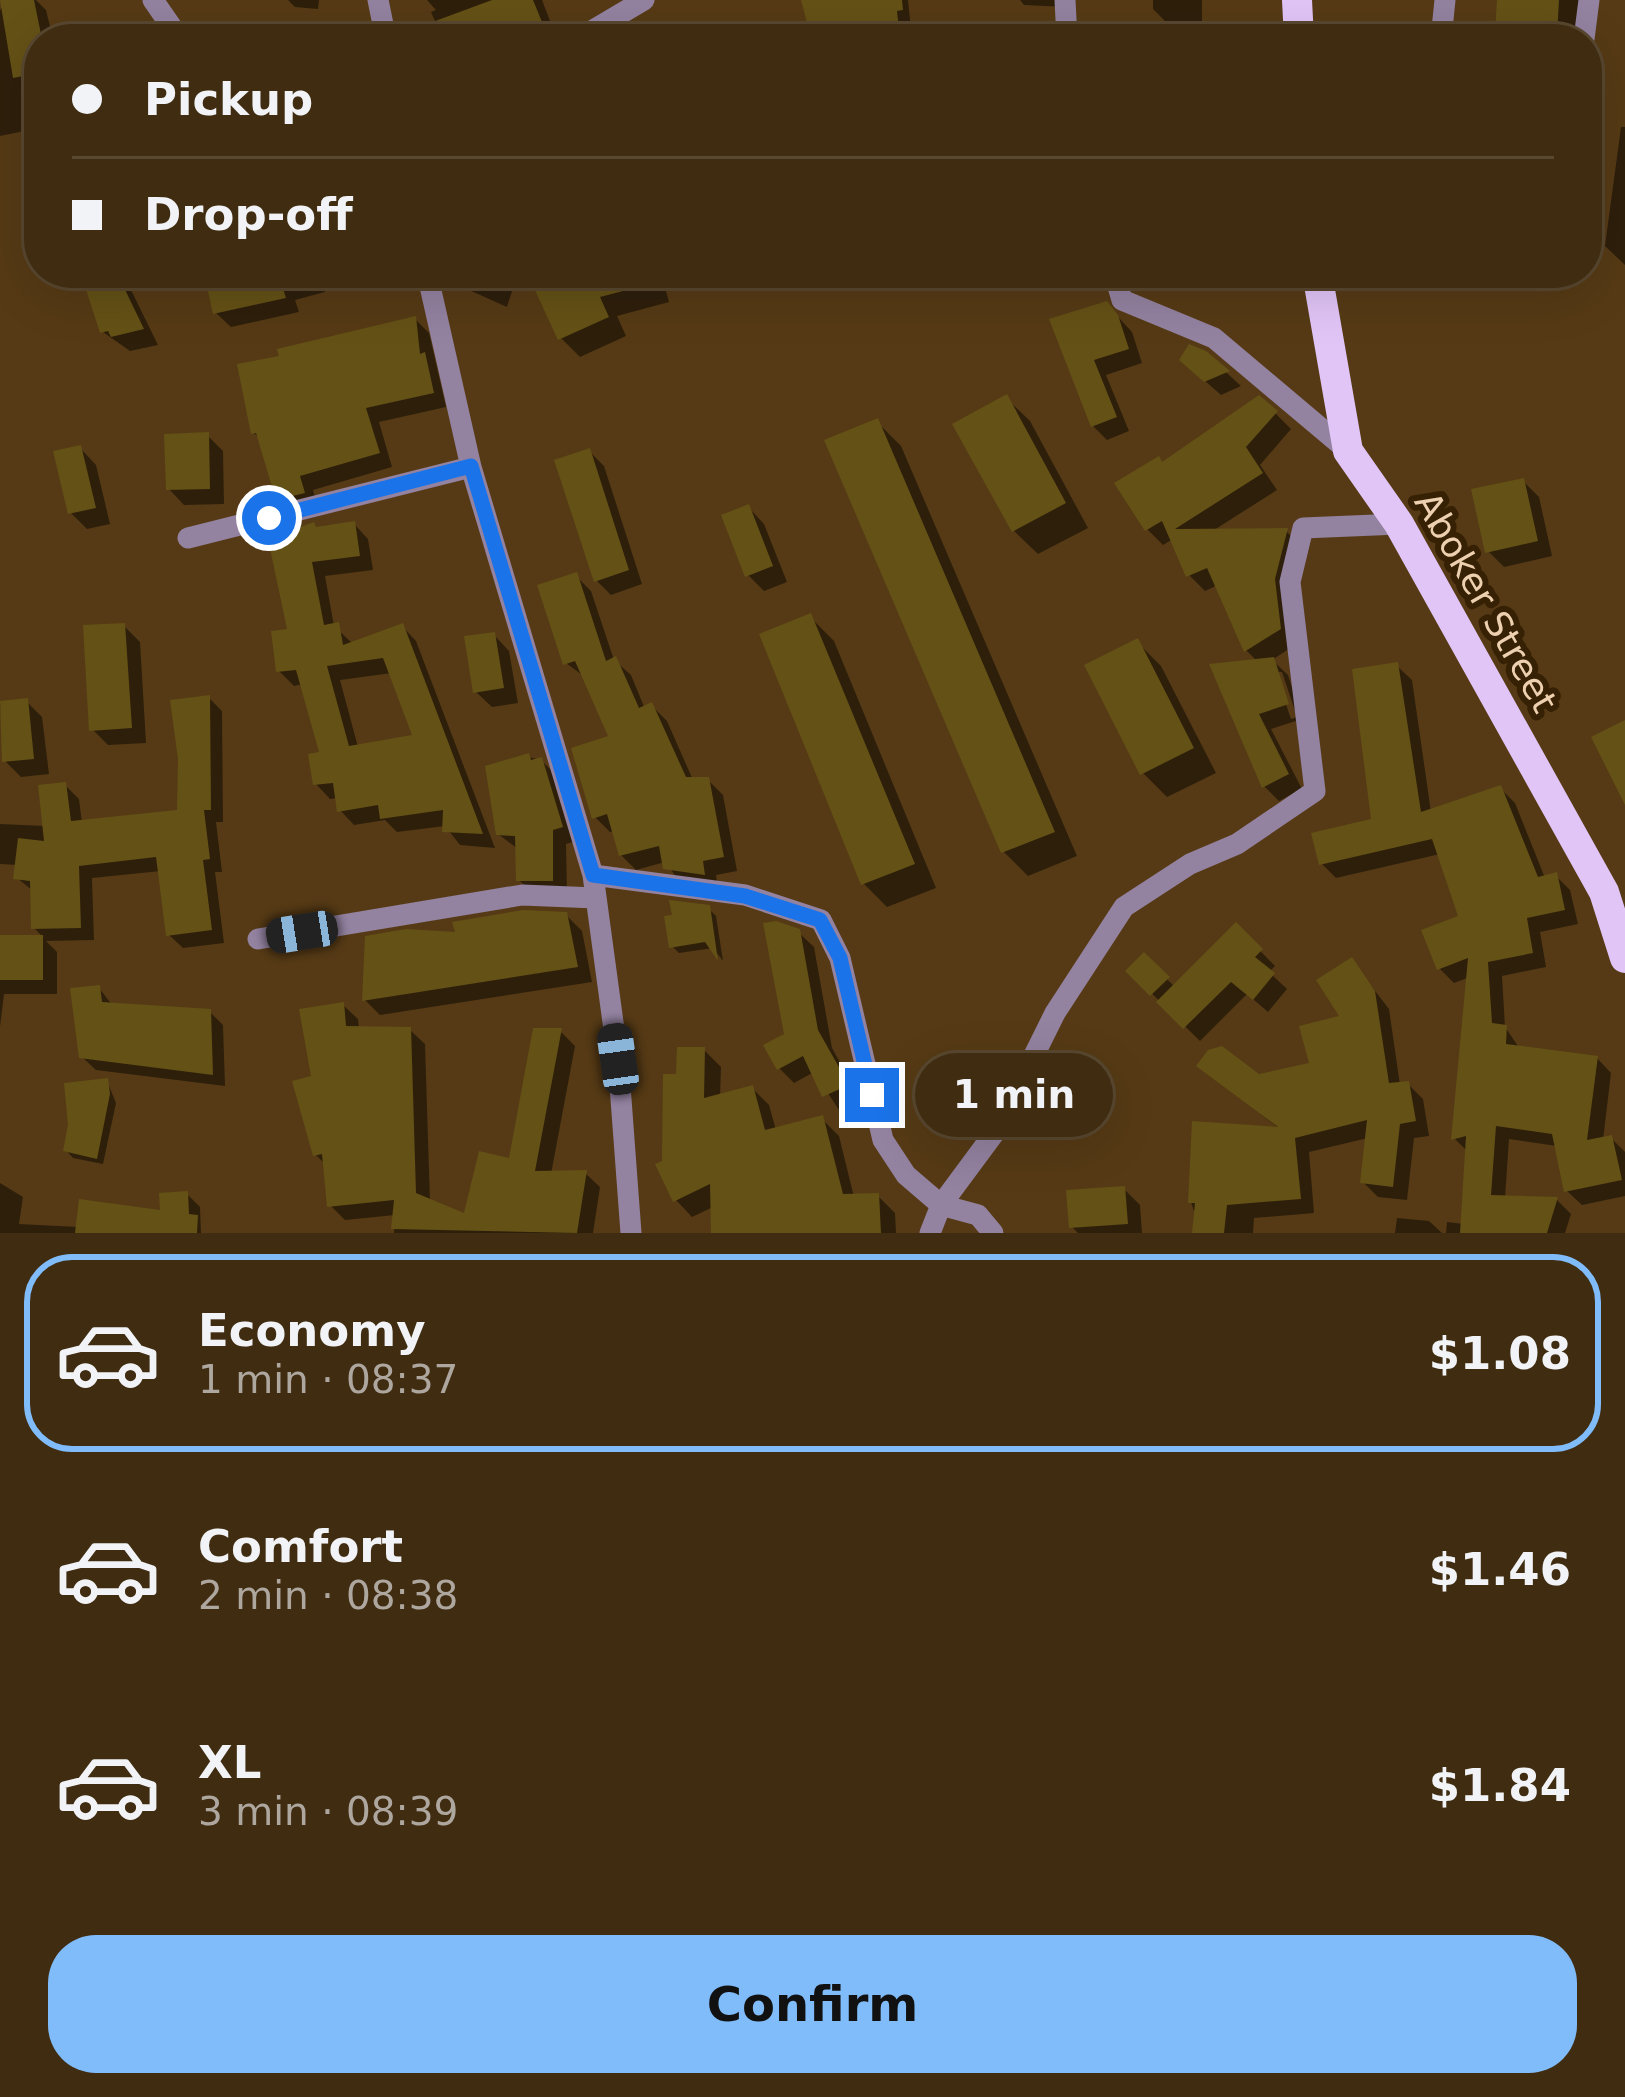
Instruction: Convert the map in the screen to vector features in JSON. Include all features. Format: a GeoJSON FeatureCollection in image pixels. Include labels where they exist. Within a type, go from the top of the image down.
{"type":"FeatureCollection","features":[{"type":"Feature","properties":{"kind":"main road","name":"Aboker Street"},"geometry":{"type":"LineString","coordinates":[[1320,288],[1348,451],[1399,524],[1604,892],[1625,958]]}},
{"type":"Feature","properties":{"kind":"street"},"geometry":{"type":"LineString","coordinates":[[603,24],[644,0]]}},
{"type":"Feature","properties":{"kind":"street"},"geometry":{"type":"LineString","coordinates":[[430,288],[471,466],[594,887],[618,1059],[631,1233]]}},
{"type":"Feature","properties":{"kind":"street"},"geometry":{"type":"LineString","coordinates":[[1118,288],[1122,300],[1214,338],[1348,451]]}},
{"type":"Feature","properties":{"kind":"street"},"geometry":{"type":"LineString","coordinates":[[188,538],[471,466]]}},
{"type":"Feature","properties":{"kind":"street"},"geometry":{"type":"LineString","coordinates":[[930,1233],[941,1205],[998,1128],[1055,1013],[1124,907],[1190,864],[1238,844],[1315,791],[1290,582],[1304,528],[1399,524]]}},
{"type":"Feature","properties":{"kind":"street"},"geometry":{"type":"LineString","coordinates":[[259,939],[594,887],[745,896],[820,920],[840,958],[883,1140],[906,1174],[941,1205],[978,1215],[993,1233]]}},
{"type":"Feature","properties":{"kind":"building"},"geometry":{"type":"Polygon","coordinates":[[[0,0],[34,0],[39,24],[24,24],[24,76],[13,78],[0,0]]]}},
{"type":"Feature","properties":{"kind":"building"},"geometry":{"type":"Polygon","coordinates":[[[492,0],[533,0],[543,24],[427,24],[492,0]]]}},
{"type":"Feature","properties":{"kind":"building"},"geometry":{"type":"Polygon","coordinates":[[[801,0],[902,0],[898,24],[807,24],[801,0]]]}},
{"type":"Feature","properties":{"kind":"building"},"geometry":{"type":"Polygon","coordinates":[[[1497,0],[1559,0],[1558,24],[1496,24],[1497,0]]]}},
{"type":"Feature","properties":{"kind":"building"},"geometry":{"type":"Polygon","coordinates":[[[86,288],[124,288],[144,329],[111,337],[108,331],[100,333],[86,288]]]}},
{"type":"Feature","properties":{"kind":"building"},"geometry":{"type":"Polygon","coordinates":[[[207,288],[283,288],[286,298],[213,314],[207,288]]]}},
{"type":"Feature","properties":{"kind":"building"},"geometry":{"type":"Polygon","coordinates":[[[534,288],[635,288],[600,297],[609,317],[558,340],[534,288]]]}},
{"type":"Feature","properties":{"kind":"building"},"geometry":{"type":"Polygon","coordinates":[[[1107,301],[1118,315],[1129,349],[1094,360],[1117,417],[1091,427],[1049,319],[1107,301]]]}},
{"type":"Feature","properties":{"kind":"building"},"geometry":{"type":"Polygon","coordinates":[[[416,316],[420,354],[425,352],[434,393],[366,408],[380,453],[300,476],[305,493],[276,500],[256,433],[251,434],[237,364],[279,356],[277,349],[416,316]]]}},
{"type":"Feature","properties":{"kind":"building"},"geometry":{"type":"Polygon","coordinates":[[[1189,344],[1230,371],[1204,382],[1179,360],[1189,344]]]}},
{"type":"Feature","properties":{"kind":"building"},"geometry":{"type":"Polygon","coordinates":[[[1007,394],[1066,503],[1012,532],[952,424],[1007,394]]]}},
{"type":"Feature","properties":{"kind":"building"},"geometry":{"type":"Polygon","coordinates":[[[1259,395],[1278,411],[1246,447],[1263,473],[1175,529],[1288,528],[1275,579],[1281,629],[1244,652],[1207,568],[1186,577],[1162,521],[1145,531],[1114,483],[1159,456],[1162,462],[1259,395]]]}},
{"type":"Feature","properties":{"kind":"building"},"geometry":{"type":"Polygon","coordinates":[[[878,418],[1055,832],[1001,853],[824,440],[878,418]]]}},
{"type":"Feature","properties":{"kind":"building"},"geometry":{"type":"Polygon","coordinates":[[[209,432],[210,489],[166,490],[164,434],[209,432]]]}},
{"type":"Feature","properties":{"kind":"building"},"geometry":{"type":"Polygon","coordinates":[[[81,445],[96,508],[68,514],[53,451],[81,445]]]}},
{"type":"Feature","properties":{"kind":"building"},"geometry":{"type":"Polygon","coordinates":[[[590,448],[629,570],[594,582],[554,460],[590,448]]]}},
{"type":"Feature","properties":{"kind":"building"},"geometry":{"type":"Polygon","coordinates":[[[1524,478],[1538,541],[1485,553],[1471,489],[1524,478]]]}},
{"type":"Feature","properties":{"kind":"building"},"geometry":{"type":"Polygon","coordinates":[[[749,504],[773,566],[745,577],[721,515],[749,504]]]}},
{"type":"Feature","properties":{"kind":"building"},"geometry":{"type":"Polygon","coordinates":[[[355,521],[360,556],[312,562],[324,625],[339,622],[343,645],[403,623],[483,834],[442,832],[443,810],[380,819],[378,805],[337,812],[333,783],[313,785],[308,754],[319,752],[296,670],[276,672],[271,631],[287,629],[268,539],[314,522],[316,527],[355,521]],[[383,658],[327,666],[349,746],[412,735],[383,658]]]}},
{"type":"Feature","properties":{"kind":"building"},"geometry":{"type":"Polygon","coordinates":[[[577,572],[606,661],[616,656],[639,708],[652,702],[686,777],[709,777],[724,857],[703,861],[705,875],[663,869],[659,846],[619,856],[607,814],[592,819],[571,748],[608,736],[575,661],[563,665],[537,585],[577,572]]]}},
{"type":"Feature","properties":{"kind":"building"},"geometry":{"type":"Polygon","coordinates":[[[811,613],[915,864],[861,885],[759,634],[811,613]]]}},
{"type":"Feature","properties":{"kind":"building"},"geometry":{"type":"Polygon","coordinates":[[[125,623],[132,728],[89,731],[83,625],[125,623]]]}},
{"type":"Feature","properties":{"kind":"building"},"geometry":{"type":"Polygon","coordinates":[[[495,632],[504,688],[473,693],[464,636],[495,632]]]}},
{"type":"Feature","properties":{"kind":"building"},"geometry":{"type":"Polygon","coordinates":[[[1138,638],[1194,748],[1140,775],[1084,665],[1138,638]]]}},
{"type":"Feature","properties":{"kind":"building"},"geometry":{"type":"Polygon","coordinates":[[[1274,657],[1289,704],[1259,714],[1289,774],[1262,788],[1209,664],[1274,657]]]}},
{"type":"Feature","properties":{"kind":"building"},"geometry":{"type":"Polygon","coordinates":[[[1398,662],[1421,812],[1501,785],[1538,877],[1557,872],[1565,910],[1527,918],[1533,953],[1488,962],[1492,1023],[1507,1025],[1506,1044],[1598,1056],[1587,1140],[1612,1135],[1622,1180],[1564,1192],[1552,1134],[1496,1126],[1491,1195],[1558,1197],[1547,1233],[1460,1233],[1466,1136],[1451,1140],[1468,958],[1437,970],[1421,930],[1458,916],[1432,839],[1319,865],[1311,833],[1371,819],[1352,669],[1398,662]]]}},
{"type":"Feature","properties":{"kind":"building"},"geometry":{"type":"Polygon","coordinates":[[[210,695],[211,810],[204,810],[210,859],[203,860],[212,930],[166,936],[156,857],[79,866],[81,928],[31,929],[30,881],[13,879],[18,838],[44,841],[38,785],[66,782],[71,821],[177,810],[178,759],[170,700],[210,695]]]}},
{"type":"Feature","properties":{"kind":"building"},"geometry":{"type":"Polygon","coordinates":[[[28,698],[34,759],[2,762],[0,701],[28,698]]]}},
{"type":"Feature","properties":{"kind":"building"},"geometry":{"type":"Polygon","coordinates":[[[1625,720],[1625,805],[1591,737],[1625,720]]]}},
{"type":"Feature","properties":{"kind":"building"},"geometry":{"type":"Polygon","coordinates":[[[529,753],[531,760],[542,757],[563,827],[553,830],[553,881],[516,881],[515,836],[496,835],[485,766],[529,753]]]}},
{"type":"Feature","properties":{"kind":"building"},"geometry":{"type":"Polygon","coordinates":[[[669,900],[710,905],[718,961],[705,942],[669,948],[664,916],[672,915],[669,900]]]}},
{"type":"Feature","properties":{"kind":"building"},"geometry":{"type":"Polygon","coordinates":[[[523,910],[567,912],[578,967],[362,1001],[365,936],[406,929],[455,932],[452,922],[523,910]]]}},
{"type":"Feature","properties":{"kind":"building"},"geometry":{"type":"Polygon","coordinates":[[[776,921],[800,929],[818,1030],[849,1085],[822,1097],[803,1056],[777,1070],[763,1045],[784,1034],[763,923],[776,921]]]}},
{"type":"Feature","properties":{"kind":"building"},"geometry":{"type":"Polygon","coordinates":[[[1236,922],[1263,949],[1255,957],[1275,973],[1253,1000],[1231,982],[1183,1029],[1156,1002],[1236,922]]]}},
{"type":"Feature","properties":{"kind":"building"},"geometry":{"type":"Polygon","coordinates":[[[0,935],[43,935],[43,980],[0,980],[0,935]]]}},
{"type":"Feature","properties":{"kind":"building"},"geometry":{"type":"Polygon","coordinates":[[[1144,952],[1170,977],[1150,996],[1125,971],[1144,952]]]}},
{"type":"Feature","properties":{"kind":"building"},"geometry":{"type":"Polygon","coordinates":[[[1352,957],[1375,991],[1389,1083],[1409,1081],[1416,1121],[1400,1124],[1393,1187],[1360,1183],[1367,1120],[1295,1138],[1301,1199],[1227,1205],[1224,1233],[1192,1233],[1195,1203],[1188,1203],[1192,1121],[1278,1127],[1196,1066],[1208,1050],[1222,1046],[1259,1074],[1309,1063],[1299,1026],[1339,1016],[1316,980],[1352,957]]]}},
{"type":"Feature","properties":{"kind":"building"},"geometry":{"type":"Polygon","coordinates":[[[100,985],[102,1002],[211,1009],[213,1075],[79,1058],[70,988],[100,985]]]}},
{"type":"Feature","properties":{"kind":"building"},"geometry":{"type":"Polygon","coordinates":[[[344,1002],[346,1026],[411,1027],[416,1193],[464,1213],[479,1151],[509,1158],[533,1028],[562,1028],[535,1171],[587,1170],[577,1233],[391,1229],[394,1200],[327,1207],[322,1154],[313,1156],[292,1081],[311,1076],[299,1009],[344,1002]]]}},
{"type":"Feature","properties":{"kind":"building"},"geometry":{"type":"Polygon","coordinates":[[[677,1047],[705,1047],[704,1098],[753,1085],[765,1130],[823,1115],[843,1194],[879,1193],[881,1233],[711,1233],[710,1184],[673,1202],[655,1164],[662,1161],[663,1074],[676,1074],[677,1047]]]}},
{"type":"Feature","properties":{"kind":"building"},"geometry":{"type":"Polygon","coordinates":[[[108,1078],[110,1094],[97,1159],[63,1151],[68,1125],[64,1083],[108,1078]]]}},
{"type":"Feature","properties":{"kind":"building"},"geometry":{"type":"Polygon","coordinates":[[[1125,1186],[1128,1224],[1069,1228],[1066,1190],[1125,1186]]]}},
{"type":"Feature","properties":{"kind":"building"},"geometry":{"type":"Polygon","coordinates":[[[188,1191],[189,1214],[198,1215],[197,1233],[75,1233],[79,1199],[160,1210],[159,1193],[188,1191]]]}},
{"type":"Feature","properties":{"kind":"route"},"geometry":{"type":"LineString","coordinates":[[269,518],[471,466],[534,691],[593,875],[745,896],[820,920],[840,958],[872,1095]]}}]}
